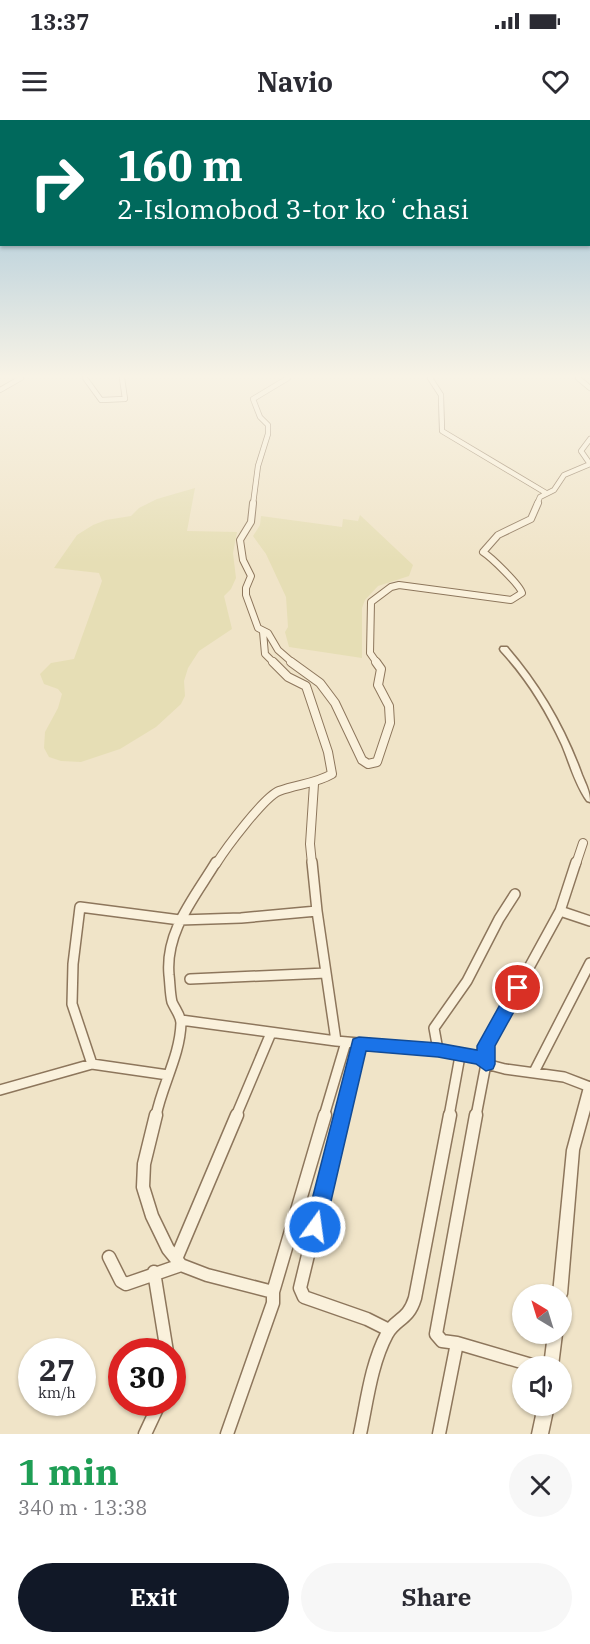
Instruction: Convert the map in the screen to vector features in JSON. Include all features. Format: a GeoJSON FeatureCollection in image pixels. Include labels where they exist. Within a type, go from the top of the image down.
{"type":"FeatureCollection","features":[{"type":"Feature","properties":{"kind":"street"},"geometry":{"type":"LineString","coordinates":[[266,439],[258,466],[250,522],[243,532],[240,544],[243,560],[251,576],[245,593],[257,618],[258,628],[268,633],[278,650],[320,683],[335,703],[362,760],[368,764],[377,762],[388,735],[392,715],[390,703],[378,685],[381,669],[370,653],[371,602],[392,587],[399,585],[505,599],[516,598],[522,593],[522,588],[504,573],[495,560],[483,552],[490,541],[506,529],[531,519],[540,497],[554,490],[564,475],[590,464],[581,451],[590,439]]}},
{"type":"Feature","properties":{"kind":"street"},"geometry":{"type":"LineString","coordinates":[[456,439],[546,493]]}},
{"type":"Feature","properties":{"kind":"street"},"geometry":{"type":"LineString","coordinates":[[181,1264],[152,1216],[143,1187],[144,1164],[150,1147],[160,1095],[178,1049],[182,1020],[172,1001],[168,963],[172,938],[180,920],[220,857],[268,798],[275,791],[314,784],[332,774],[328,752],[306,686],[288,677],[265,654],[263,632]]}},
{"type":"Feature","properties":{"kind":"street"},"geometry":{"type":"LineString","coordinates":[[504,649],[528,674],[549,709],[573,760],[585,793],[590,799]]}},
{"type":"Feature","properties":{"kind":"street"},"geometry":{"type":"LineString","coordinates":[[227,1434],[273,1303],[273,1292],[341,1041],[326,973],[317,911],[310,844],[314,784]]}},
{"type":"Feature","properties":{"kind":"street"},"geometry":{"type":"LineString","coordinates":[[512,1359],[457,1343],[442,1341],[436,1334],[436,1326],[486,1064],[486,1046],[560,911],[583,843]]}},
{"type":"Feature","properties":{"kind":"street"},"geometry":{"type":"LineString","coordinates":[[438,1050],[434,1028],[476,964],[503,909],[515,894]]}},
{"type":"Feature","properties":{"kind":"street"},"geometry":{"type":"LineString","coordinates":[[93,1064],[72,1004],[72,964],[80,907],[180,920],[241,918],[317,911]]}},
{"type":"Feature","properties":{"kind":"street"},"geometry":{"type":"LineString","coordinates":[[560,911],[590,921]]}},
{"type":"Feature","properties":{"kind":"street"},"geometry":{"type":"LineString","coordinates":[[534,1072],[590,963]]}},
{"type":"Feature","properties":{"kind":"street"},"geometry":{"type":"LineString","coordinates":[[190,980],[326,973]]}},
{"type":"Feature","properties":{"kind":"street"},"geometry":{"type":"LineString","coordinates":[[182,1020],[359,1044],[438,1050],[460,1056],[481,1058],[486,1064],[505,1069],[564,1077],[590,1087],[573,1150],[561,1284]]}},
{"type":"Feature","properties":{"kind":"street"},"geometry":{"type":"LineString","coordinates":[[181,1264],[271,1033]]}},
{"type":"Feature","properties":{"kind":"street"},"geometry":{"type":"LineString","coordinates":[[359,1044],[300,1288],[304,1297],[367,1319],[389,1330]]}},
{"type":"Feature","properties":{"kind":"street"},"geometry":{"type":"LineString","coordinates":[[360,1434],[382,1345],[389,1330],[406,1318],[411,1310],[420,1276],[460,1056]]}},
{"type":"Feature","properties":{"kind":"street"},"geometry":{"type":"LineString","coordinates":[[0,1090],[93,1064],[168,1075]]}},
{"type":"Feature","properties":{"kind":"street"},"geometry":{"type":"LineString","coordinates":[[109,1257],[120,1281],[126,1284],[181,1264],[273,1292]]}},
{"type":"Feature","properties":{"kind":"street"},"geometry":{"type":"LineString","coordinates":[[154,1272],[164,1338]]}},
{"type":"Feature","properties":{"kind":"street"},"geometry":{"type":"LineString","coordinates":[[439,1434],[457,1343]]}},
{"type":"Feature","properties":{"kind":"street"},"geometry":{"type":"LineString","coordinates":[[145,1434],[153,1416]]}},
{"type":"Feature","properties":{"kind":"street"},"geometry":{"type":"LineString","coordinates":[[540,1434],[544,1416]]}},
{"type":"Feature","properties":{"kind":"shaded area"},"geometry":{"type":"Polygon","coordinates":[[[195,488],[187,531],[237,532],[233,553],[236,578],[231,589],[224,596],[232,629],[199,651],[188,668],[184,681],[185,696],[181,704],[156,727],[120,749],[81,762],[61,761],[49,757],[44,748],[45,732],[58,708],[62,694],[58,689],[44,684],[40,674],[51,663],[74,659],[102,581],[99,573],[54,568],[77,535],[93,525],[106,520],[131,516],[139,508],[157,499],[195,488]]]}},
{"type":"Feature","properties":{"kind":"shaded area"},"geometry":{"type":"Polygon","coordinates":[[[360,515],[413,565],[409,576],[378,586],[365,600],[362,608],[362,658],[289,647],[285,632],[288,627],[286,597],[266,554],[253,536],[260,525],[261,516],[342,527],[343,519],[358,521],[360,515]]]}},
{"type":"Feature","properties":{"kind":"route"},"geometry":{"type":"LineString","coordinates":[[315,1227],[359,1044],[438,1050],[460,1056],[481,1058],[486,1064],[486,1046],[518,988]]}}]}
